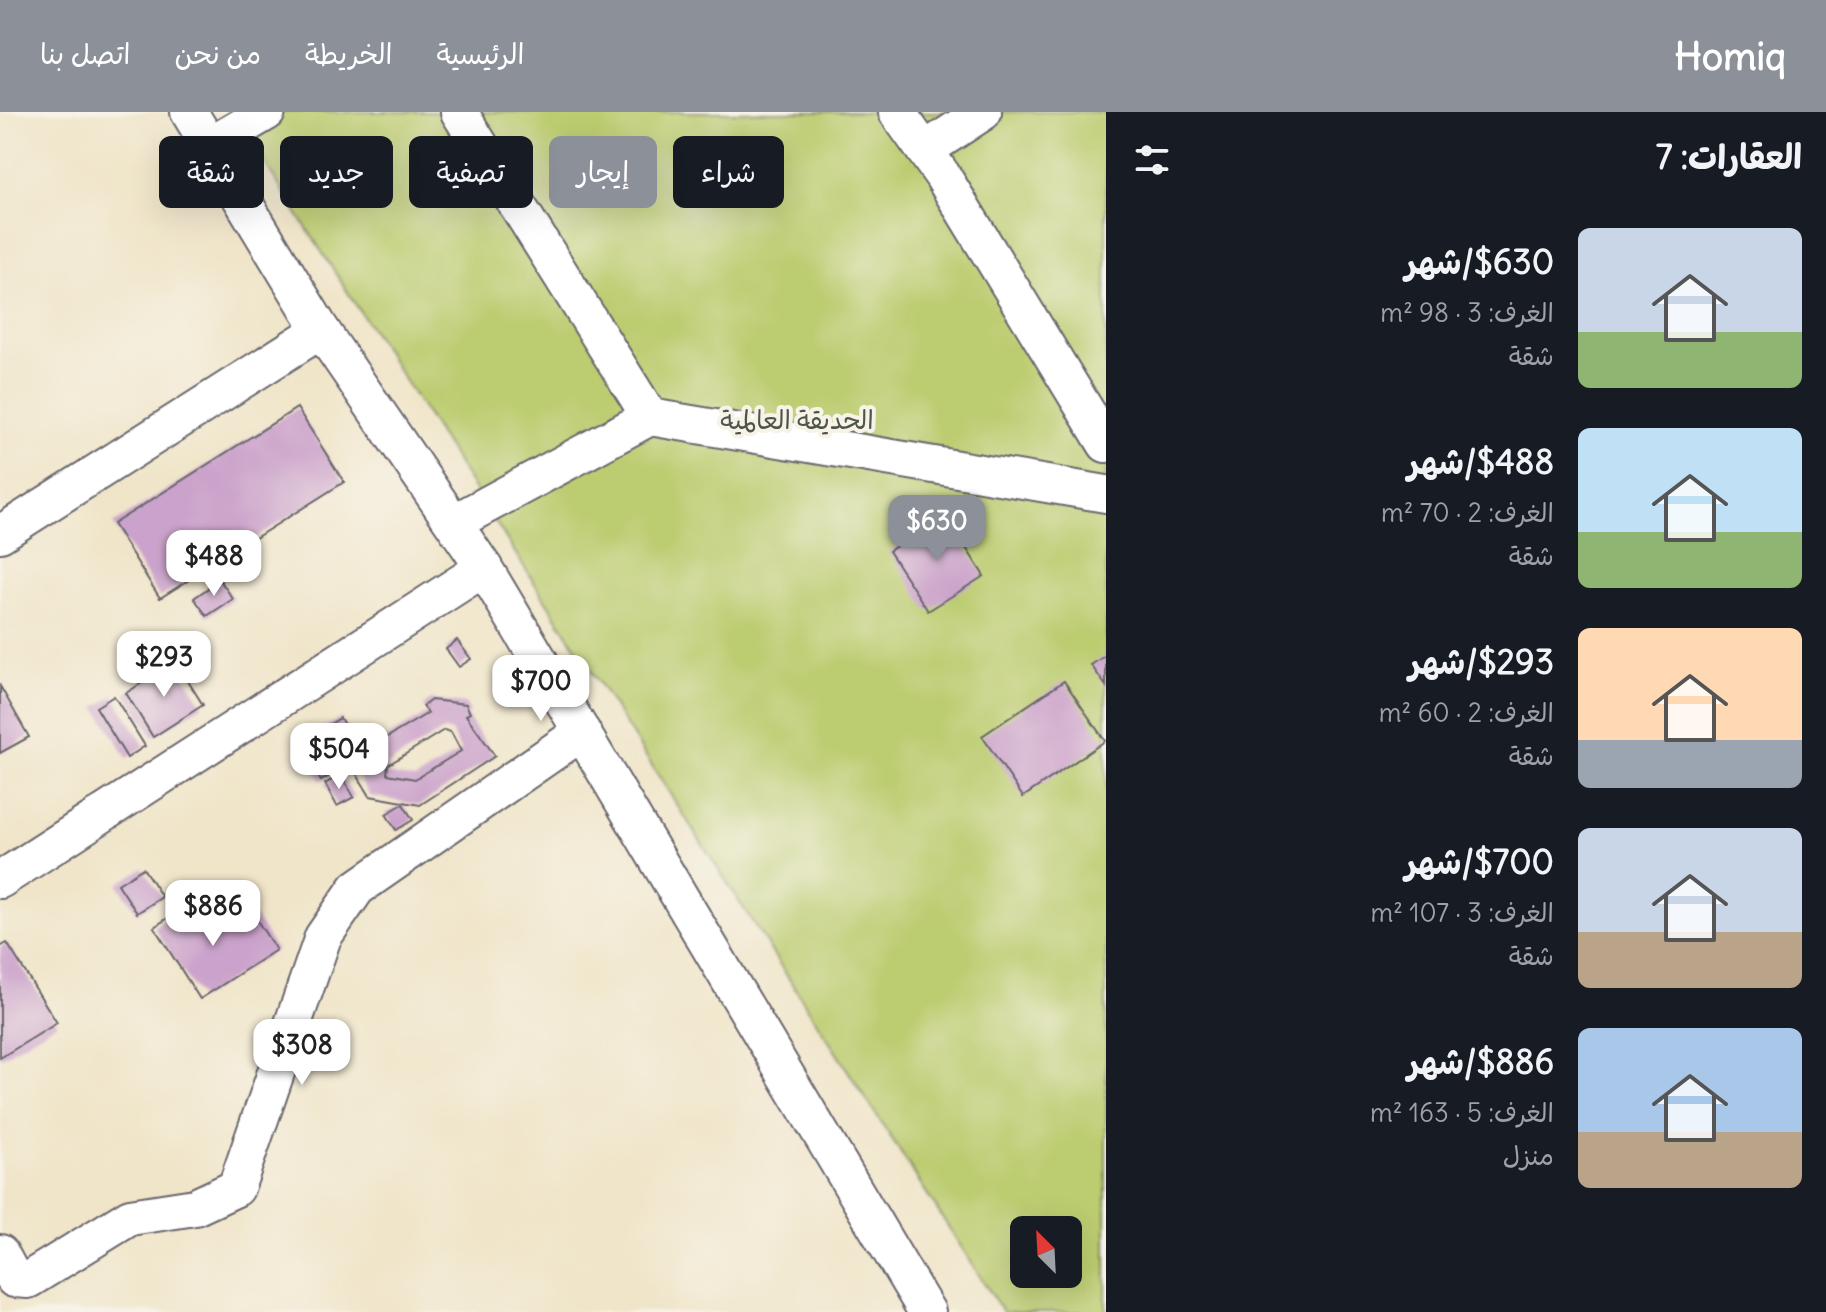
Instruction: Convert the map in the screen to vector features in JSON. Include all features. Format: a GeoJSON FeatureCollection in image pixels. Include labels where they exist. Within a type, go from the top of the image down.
{"type":"FeatureCollection","features":[{"type":"Feature","properties":{"kind":"street"},"geometry":{"type":"LineString","coordinates":[[189,112],[205,136]]}},
{"type":"Feature","properties":{"kind":"street"},"geometry":{"type":"LineString","coordinates":[[226,136],[267,112]]}},
{"type":"Feature","properties":{"kind":"street"},"geometry":{"type":"LineString","coordinates":[[459,112],[650,417]]}},
{"type":"Feature","properties":{"kind":"street"},"geometry":{"type":"LineString","coordinates":[[897,112],[925,150],[1106,444]]}},
{"type":"Feature","properties":{"kind":"street"},"geometry":{"type":"LineString","coordinates":[[925,150],[983,112]]}},
{"type":"Feature","properties":{"kind":"street"},"geometry":{"type":"LineString","coordinates":[[248,208],[321,330],[484,568],[927,1312]]}},
{"type":"Feature","properties":{"kind":"street"},"geometry":{"type":"LineString","coordinates":[[0,534],[321,330]]}},
{"type":"Feature","properties":{"kind":"street"},"geometry":{"type":"LineString","coordinates":[[455,522],[650,417],[1106,494]]}},
{"type":"Feature","properties":{"kind":"street"},"geometry":{"type":"LineString","coordinates":[[0,880],[166,770],[484,568]]}},
{"type":"Feature","properties":{"kind":"street"},"geometry":{"type":"LineString","coordinates":[[0,1253],[14,1279],[28,1280],[130,1217],[195,1207],[236,1188],[323,937],[342,906],[357,888],[582,732]]}},
{"type":"Feature","properties":{"kind":"green space","name":"الحديقة العالمية"},"geometry":{"type":"Polygon","coordinates":[[[232,112],[1106,112],[1106,1312],[1003,1312],[294,208],[393,208],[393,136],[280,136],[280,187],[264,162],[264,136],[247,136],[232,112]]]}},
{"type":"Feature","properties":{"kind":"building"},"geometry":{"type":"Polygon","coordinates":[[[297,408],[344,482],[160,598],[113,524],[297,408]]]}},
{"type":"Feature","properties":{"kind":"building"},"geometry":{"type":"Polygon","coordinates":[[[945,515],[984,576],[928,611],[889,551],[945,515]]]}},
{"type":"Feature","properties":{"kind":"building"},"geometry":{"type":"Polygon","coordinates":[[[220,580],[233,599],[207,616],[194,598],[220,580]]]}},
{"type":"Feature","properties":{"kind":"building"},"geometry":{"type":"Polygon","coordinates":[[[457,640],[471,659],[459,667],[446,649],[457,640]]]}},
{"type":"Feature","properties":{"kind":"building"},"geometry":{"type":"Polygon","coordinates":[[[1106,655],[1106,686],[1091,665],[1106,655]]]}},
{"type":"Feature","properties":{"kind":"building"},"geometry":{"type":"Polygon","coordinates":[[[176,662],[203,705],[153,737],[126,693],[176,662]]]}},
{"type":"Feature","properties":{"kind":"building"},"geometry":{"type":"Polygon","coordinates":[[[1064,681],[1105,741],[1023,797],[982,736],[1064,681]]]}},
{"type":"Feature","properties":{"kind":"building"},"geometry":{"type":"Polygon","coordinates":[[[0,686],[29,737],[0,753],[0,686]]]}},
{"type":"Feature","properties":{"kind":"building"},"geometry":{"type":"Polygon","coordinates":[[[114,696],[145,746],[127,758],[96,707],[114,696]]]}},
{"type":"Feature","properties":{"kind":"building"},"geometry":{"type":"Polygon","coordinates":[[[431,700],[466,704],[470,713],[466,715],[495,756],[420,805],[370,796],[356,773],[361,753],[428,713],[423,706],[431,700]],[[444,730],[388,765],[387,774],[415,779],[461,751],[451,732],[444,730]]]}},
{"type":"Feature","properties":{"kind":"building"},"geometry":{"type":"Polygon","coordinates":[[[340,718],[351,736],[330,749],[342,768],[321,781],[298,744],[340,718]]]}},
{"type":"Feature","properties":{"kind":"building"},"geometry":{"type":"Polygon","coordinates":[[[341,775],[354,797],[337,806],[325,784],[341,775]]]}},
{"type":"Feature","properties":{"kind":"building"},"geometry":{"type":"Polygon","coordinates":[[[403,804],[413,820],[396,830],[386,814],[403,804]]]}},
{"type":"Feature","properties":{"kind":"building"},"geometry":{"type":"Polygon","coordinates":[[[143,868],[162,897],[137,913],[118,884],[143,868]]]}},
{"type":"Feature","properties":{"kind":"building"},"geometry":{"type":"Polygon","coordinates":[[[190,904],[211,937],[251,911],[276,950],[200,999],[154,927],[190,904]]]}},
{"type":"Feature","properties":{"kind":"building"},"geometry":{"type":"Polygon","coordinates":[[[7,943],[57,1023],[0,1058],[0,947],[7,943]]]}}]}
